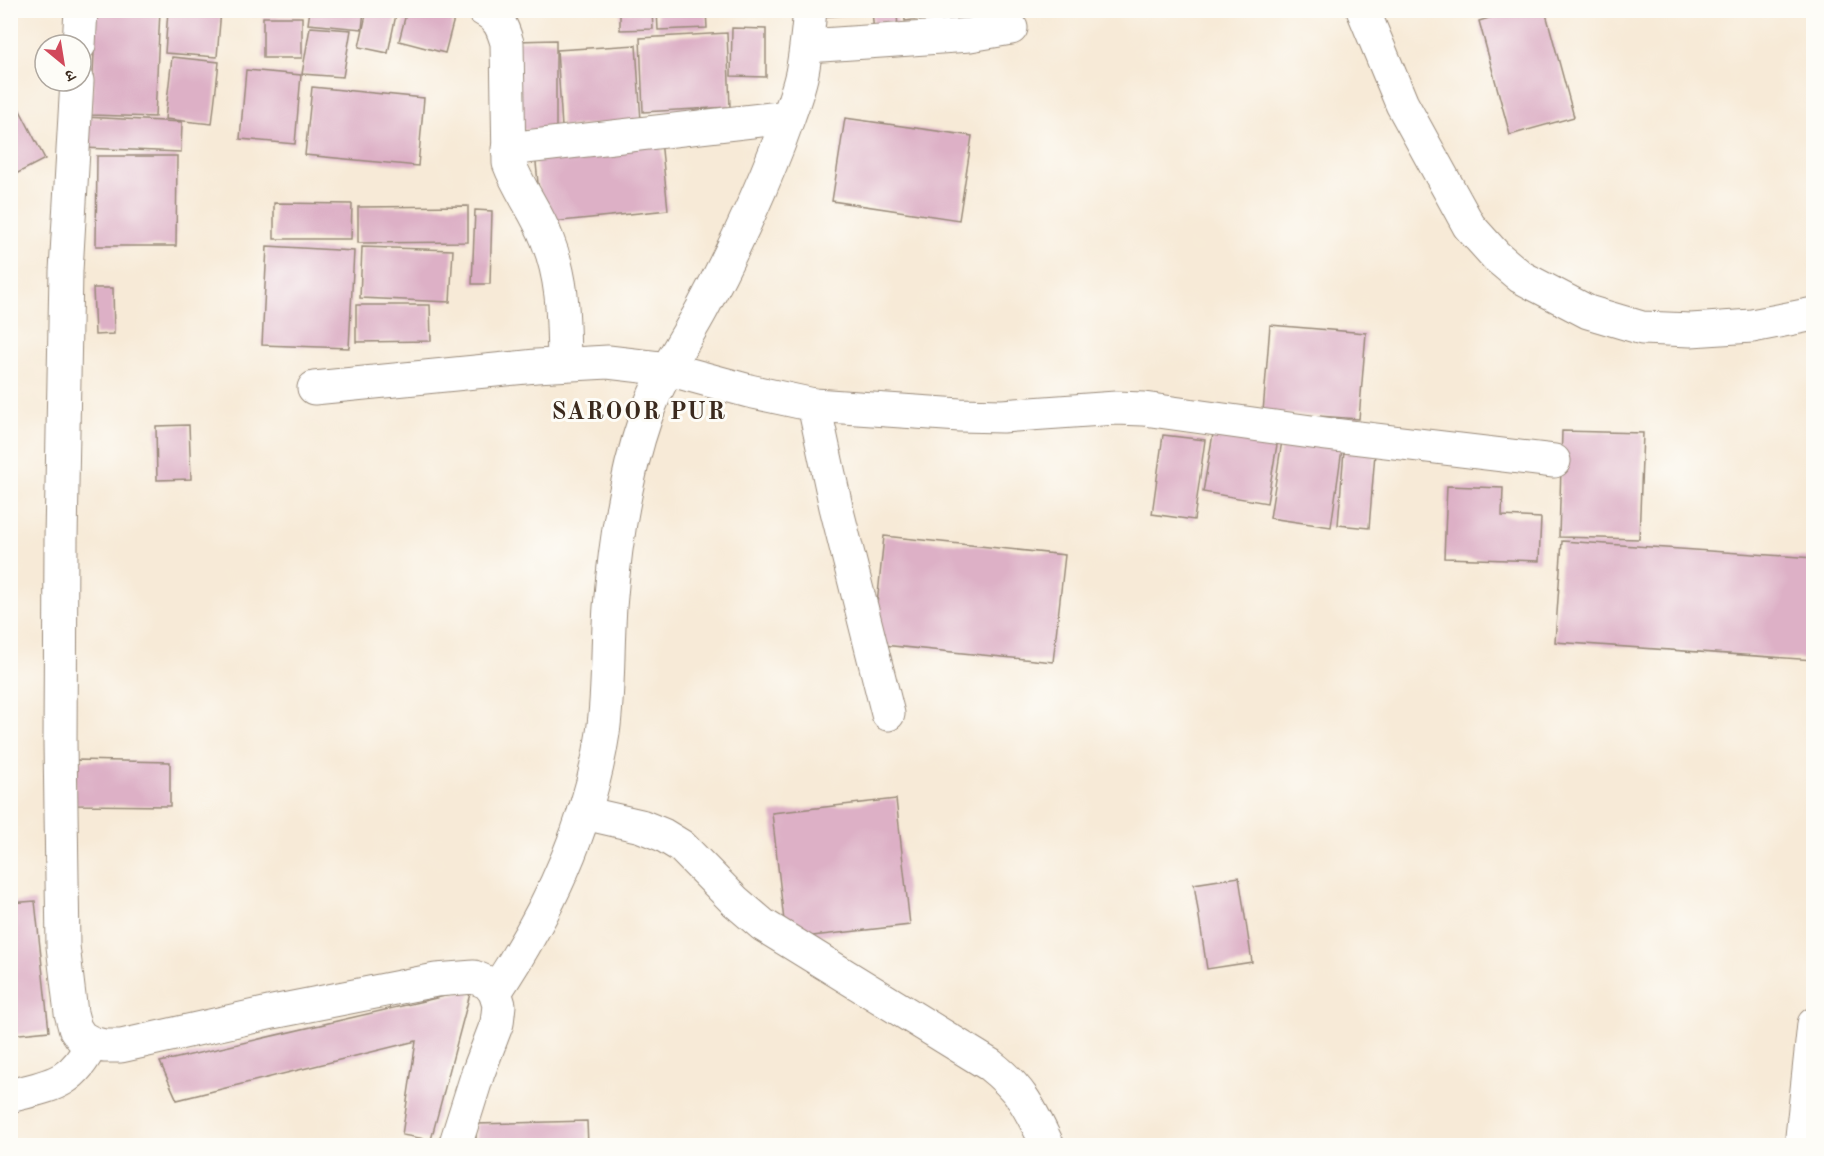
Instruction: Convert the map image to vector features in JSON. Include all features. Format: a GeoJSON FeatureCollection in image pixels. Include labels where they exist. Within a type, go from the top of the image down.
{"type":"FeatureCollection","features":[{"type":"Feature","properties":{"kind":"street"},"geometry":{"type":"LineString","coordinates":[[80,33],[81,10]]}},
{"type":"Feature","properties":{"kind":"street"},"geometry":{"type":"LineString","coordinates":[[484,10],[493,14],[502,27],[507,43],[509,164],[547,238],[560,277],[564,363]]}},
{"type":"Feature","properties":{"kind":"street"},"geometry":{"type":"LineString","coordinates":[[495,992],[524,950],[544,913],[584,813],[596,773],[609,679],[610,609],[616,548],[625,499],[646,415],[755,203],[802,76],[810,10]]}},
{"type":"Feature","properties":{"kind":"street"},"geometry":{"type":"LineString","coordinates":[[1363,10],[1402,104],[1469,226],[1496,256],[1521,277],[1588,312],[1642,328],[1691,330],[1752,326],[1814,314]]}},
{"type":"Feature","properties":{"kind":"street"},"geometry":{"type":"LineString","coordinates":[[807,46],[970,35],[1011,28]]}},
{"type":"Feature","properties":{"kind":"street"},"geometry":{"type":"LineString","coordinates":[[76,93],[66,283],[60,755],[63,946],[75,1028],[81,1037],[92,1043],[121,1046],[273,1012],[436,980],[474,977],[488,983],[495,992],[499,1005],[497,1023],[478,1073],[455,1146]]}},
{"type":"Feature","properties":{"kind":"street"},"geometry":{"type":"LineString","coordinates":[[508,149],[788,117]]}},
{"type":"Feature","properties":{"kind":"street"},"geometry":{"type":"LineString","coordinates":[[314,388],[564,363],[608,362],[668,369],[749,391],[814,405],[950,415],[1002,416],[1116,408],[1144,409],[1326,434],[1554,461]]}},
{"type":"Feature","properties":{"kind":"street"},"geometry":{"type":"LineString","coordinates":[[814,405],[836,507],[888,714]]}},
{"type":"Feature","properties":{"kind":"street"},"geometry":{"type":"LineString","coordinates":[[584,813],[641,826],[663,834],[681,846],[735,901],[763,925],[990,1065],[1022,1094],[1048,1146]]}},
{"type":"Feature","properties":{"kind":"street"},"geometry":{"type":"LineString","coordinates":[[1801,1146],[1814,1024]]}},
{"type":"Feature","properties":{"kind":"street"},"geometry":{"type":"LineString","coordinates":[[10,1096],[56,1084],[69,1076],[84,1061],[92,1043]]}},
{"type":"Feature","properties":{"kind":"building"},"geometry":{"type":"Polygon","coordinates":[[[96,10],[160,10],[155,117],[91,115],[96,10]]]}},
{"type":"Feature","properties":{"kind":"building"},"geometry":{"type":"Polygon","coordinates":[[[168,10],[221,10],[217,57],[165,53],[168,10]]]}},
{"type":"Feature","properties":{"kind":"building"},"geometry":{"type":"Polygon","coordinates":[[[310,10],[364,10],[362,29],[308,24],[310,10]]]}},
{"type":"Feature","properties":{"kind":"building"},"geometry":{"type":"Polygon","coordinates":[[[367,10],[397,10],[388,53],[359,47],[367,10]]]}},
{"type":"Feature","properties":{"kind":"building"},"geometry":{"type":"Polygon","coordinates":[[[407,10],[438,10],[455,15],[445,53],[399,41],[407,10]]]}},
{"type":"Feature","properties":{"kind":"building"},"geometry":{"type":"Polygon","coordinates":[[[657,10],[706,10],[707,28],[658,30],[657,10]]]}},
{"type":"Feature","properties":{"kind":"building"},"geometry":{"type":"Polygon","coordinates":[[[820,10],[857,10],[857,14],[821,17],[820,10]]]}},
{"type":"Feature","properties":{"kind":"building"},"geometry":{"type":"Polygon","coordinates":[[[872,10],[897,10],[898,33],[874,34],[872,10]]]}},
{"type":"Feature","properties":{"kind":"building"},"geometry":{"type":"Polygon","coordinates":[[[904,10],[942,10],[942,16],[905,21],[904,10]]]}},
{"type":"Feature","properties":{"kind":"building"},"geometry":{"type":"Polygon","coordinates":[[[1515,10],[1545,10],[1574,117],[1510,135],[1479,21],[1515,10]]]}},
{"type":"Feature","properties":{"kind":"building"},"geometry":{"type":"Polygon","coordinates":[[[652,11],[653,29],[620,30],[620,13],[652,11]]]}},
{"type":"Feature","properties":{"kind":"building"},"geometry":{"type":"Polygon","coordinates":[[[263,17],[302,17],[302,58],[263,58],[263,17]]]}},
{"type":"Feature","properties":{"kind":"building"},"geometry":{"type":"Polygon","coordinates":[[[310,27],[351,30],[343,77],[302,74],[310,27]]]}},
{"type":"Feature","properties":{"kind":"building"},"geometry":{"type":"Polygon","coordinates":[[[732,28],[766,29],[766,77],[731,76],[732,28]]]}},
{"type":"Feature","properties":{"kind":"building"},"geometry":{"type":"Polygon","coordinates":[[[727,33],[730,107],[643,112],[640,38],[727,33]]]}},
{"type":"Feature","properties":{"kind":"building"},"geometry":{"type":"Polygon","coordinates":[[[556,40],[556,130],[517,130],[516,41],[556,40]]]}},
{"type":"Feature","properties":{"kind":"building"},"geometry":{"type":"Polygon","coordinates":[[[636,45],[641,121],[562,127],[557,50],[636,45]]]}},
{"type":"Feature","properties":{"kind":"building"},"geometry":{"type":"Polygon","coordinates":[[[172,57],[219,62],[212,124],[165,119],[172,57]]]}},
{"type":"Feature","properties":{"kind":"building"},"geometry":{"type":"Polygon","coordinates":[[[246,70],[301,75],[295,144],[240,139],[246,70]]]}},
{"type":"Feature","properties":{"kind":"building"},"geometry":{"type":"Polygon","coordinates":[[[312,87],[424,98],[418,166],[305,155],[312,87]]]}},
{"type":"Feature","properties":{"kind":"building"},"geometry":{"type":"Polygon","coordinates":[[[10,91],[45,159],[10,177],[10,91]]]}},
{"type":"Feature","properties":{"kind":"building"},"geometry":{"type":"Polygon","coordinates":[[[84,117],[182,122],[181,152],[83,148],[84,117]]]}},
{"type":"Feature","properties":{"kind":"building"},"geometry":{"type":"Polygon","coordinates":[[[845,118],[972,136],[959,220],[832,201],[845,118]]]}},
{"type":"Feature","properties":{"kind":"building"},"geometry":{"type":"Polygon","coordinates":[[[661,140],[668,210],[542,223],[535,153],[661,140]]]}},
{"type":"Feature","properties":{"kind":"building"},"geometry":{"type":"Polygon","coordinates":[[[97,156],[177,156],[176,246],[96,246],[97,156]]]}},
{"type":"Feature","properties":{"kind":"building"},"geometry":{"type":"Polygon","coordinates":[[[274,203],[352,204],[351,239],[274,239],[274,203]]]}},
{"type":"Feature","properties":{"kind":"building"},"geometry":{"type":"Polygon","coordinates":[[[468,206],[468,242],[358,243],[358,207],[468,206]]]}},
{"type":"Feature","properties":{"kind":"building"},"geometry":{"type":"Polygon","coordinates":[[[475,210],[492,211],[490,284],[472,284],[475,210]]]}},
{"type":"Feature","properties":{"kind":"building"},"geometry":{"type":"Polygon","coordinates":[[[267,246],[354,251],[349,348],[262,345],[267,246]]]}},
{"type":"Feature","properties":{"kind":"building"},"geometry":{"type":"Polygon","coordinates":[[[362,247],[453,250],[450,302],[360,298],[362,247]]]}},
{"type":"Feature","properties":{"kind":"building"},"geometry":{"type":"Polygon","coordinates":[[[93,288],[113,288],[114,334],[95,335],[93,288]]]}},
{"type":"Feature","properties":{"kind":"building"},"geometry":{"type":"Polygon","coordinates":[[[356,305],[430,305],[431,341],[356,342],[356,305]]]}},
{"type":"Feature","properties":{"kind":"building"},"geometry":{"type":"Polygon","coordinates":[[[1270,325],[1366,333],[1359,419],[1263,412],[1270,325]]]}},
{"type":"Feature","properties":{"kind":"building"},"geometry":{"type":"Polygon","coordinates":[[[1215,422],[1279,433],[1267,503],[1203,492],[1215,422]]]}},
{"type":"Feature","properties":{"kind":"building"},"geometry":{"type":"Polygon","coordinates":[[[189,425],[191,479],[157,480],[156,426],[189,425]]]}},
{"type":"Feature","properties":{"kind":"building"},"geometry":{"type":"Polygon","coordinates":[[[1562,431],[1643,433],[1639,539],[1559,537],[1562,431]]]}},
{"type":"Feature","properties":{"kind":"building"},"geometry":{"type":"Polygon","coordinates":[[[1283,434],[1343,442],[1331,527],[1270,518],[1283,434]]]}},
{"type":"Feature","properties":{"kind":"building"},"geometry":{"type":"Polygon","coordinates":[[[1163,435],[1205,440],[1194,520],[1152,514],[1163,435]]]}},
{"type":"Feature","properties":{"kind":"building"},"geometry":{"type":"Polygon","coordinates":[[[1344,450],[1375,453],[1369,528],[1338,525],[1344,450]]]}},
{"type":"Feature","properties":{"kind":"building"},"geometry":{"type":"Polygon","coordinates":[[[1447,486],[1503,488],[1502,516],[1541,518],[1539,561],[1444,558],[1447,486]]]}},
{"type":"Feature","properties":{"kind":"building"},"geometry":{"type":"Polygon","coordinates":[[[884,536],[1065,555],[1053,662],[873,644],[884,536]]]}},
{"type":"Feature","properties":{"kind":"building"},"geometry":{"type":"Polygon","coordinates":[[[1562,541],[1814,558],[1814,660],[1555,642],[1562,541]]]}},
{"type":"Feature","properties":{"kind":"building"},"geometry":{"type":"Polygon","coordinates":[[[75,760],[170,762],[170,806],[74,805],[75,760]]]}},
{"type":"Feature","properties":{"kind":"building"},"geometry":{"type":"Polygon","coordinates":[[[896,799],[910,925],[786,939],[772,813],[896,799]]]}},
{"type":"Feature","properties":{"kind":"building"},"geometry":{"type":"Polygon","coordinates":[[[1239,877],[1252,962],[1207,969],[1194,884],[1239,877]]]}},
{"type":"Feature","properties":{"kind":"building"},"geometry":{"type":"Polygon","coordinates":[[[35,901],[49,1031],[10,1035],[10,903],[35,901]]]}},
{"type":"Feature","properties":{"kind":"building"},"geometry":{"type":"Polygon","coordinates":[[[471,990],[431,1140],[402,1135],[416,1041],[177,1100],[160,1062],[471,990]]]}},
{"type":"Feature","properties":{"kind":"building"},"geometry":{"type":"Polygon","coordinates":[[[587,1121],[588,1146],[476,1146],[476,1124],[587,1121]]]}},
{"type":"Feature","properties":{"kind":"district","name":"SAROOR PUR"},"geometry":{"type":"Point","coordinates":[639,413]}}]}
